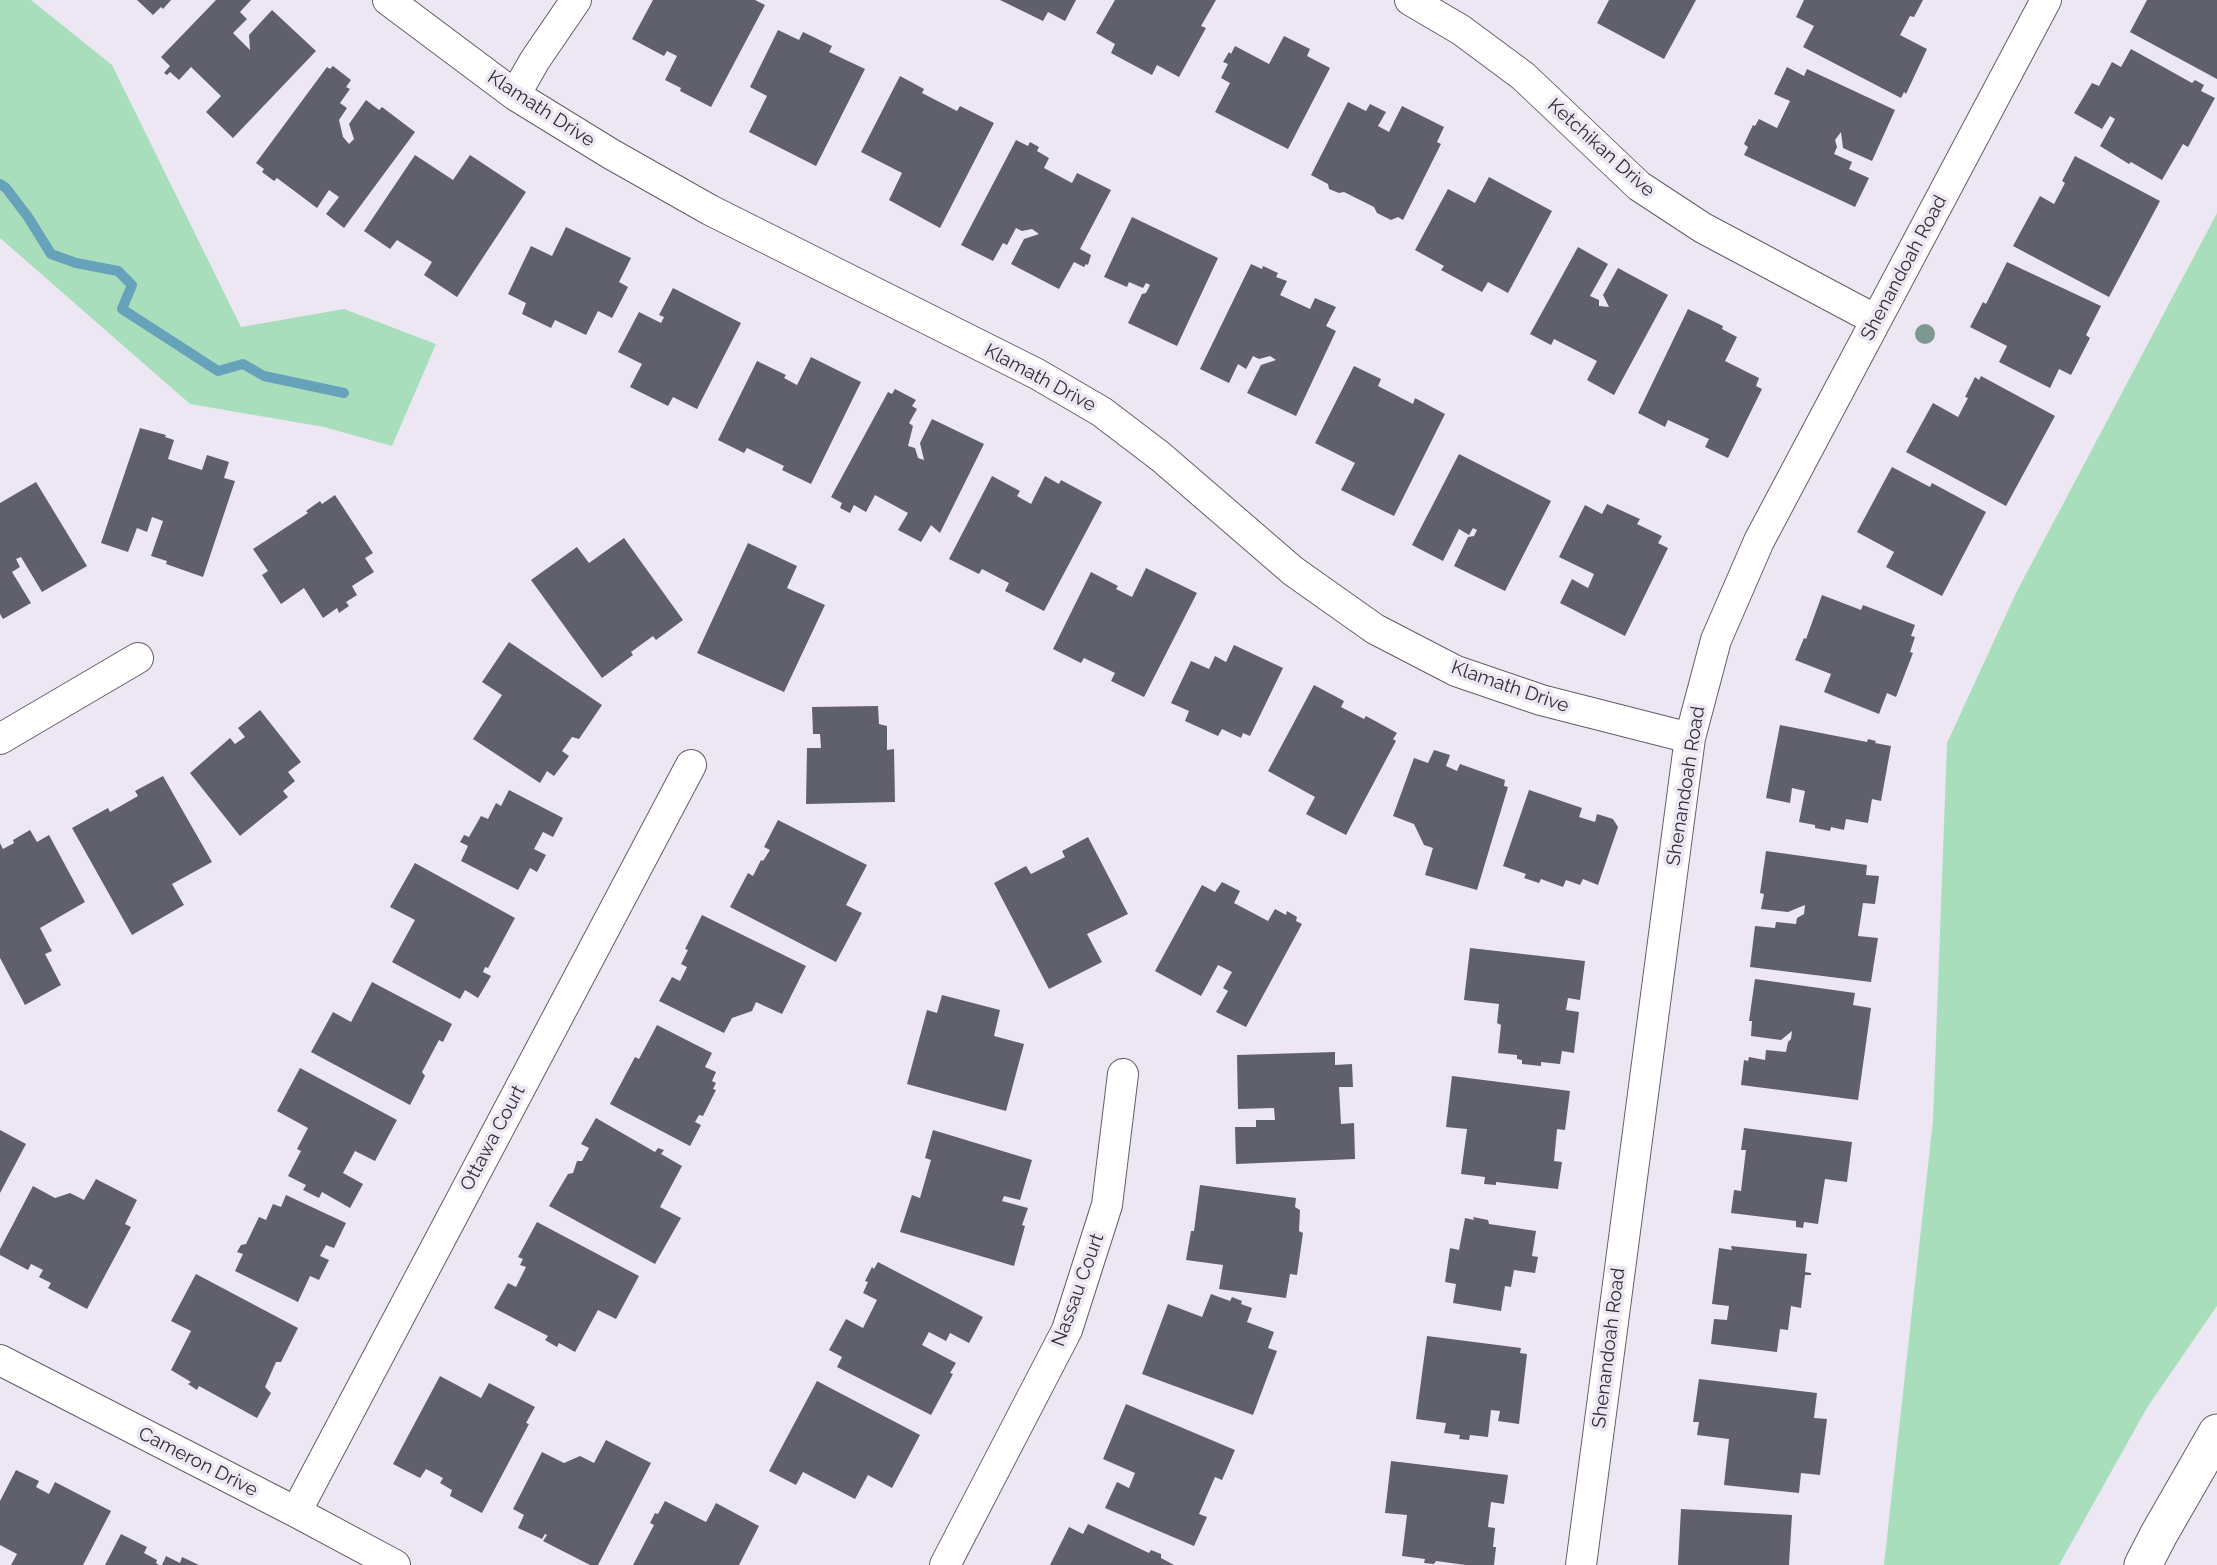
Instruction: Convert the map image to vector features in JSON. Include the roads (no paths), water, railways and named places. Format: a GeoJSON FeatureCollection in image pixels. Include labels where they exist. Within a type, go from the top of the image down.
{"type":"FeatureCollection","features":[{"type":"Feature","properties":{"kind":"street","name":"Klamath Drive"},"geometry":{"type":"LineString","coordinates":[[388,0],[515,95],[710,210],[1037,374],[1102,412],[1161,457],[1293,571],[1375,629],[1456,671],[1541,700],[1690,738]]}},
{"type":"Feature","properties":{"kind":"street"},"geometry":{"type":"LineString","coordinates":[[515,95],[576,0]]}},
{"type":"Feature","properties":{"kind":"street","name":"Ketchikan Drive"},"geometry":{"type":"LineString","coordinates":[[1410,0],[1461,30],[1523,76],[1639,186],[1703,228],[1876,320]]}},
{"type":"Feature","properties":{"kind":"street","name":"Shenandoah Road"},"geometry":{"type":"LineString","coordinates":[[1581,1565],[1690,738],[1716,640],[1759,541],[2046,0]]}},
{"type":"Feature","properties":{"kind":"street"},"geometry":{"type":"LineString","coordinates":[[0,739],[138,658]]}},
{"type":"Feature","properties":{"kind":"street","name":"Ottawa Court"},"geometry":{"type":"LineString","coordinates":[[296,1512],[691,765]]}},
{"type":"Feature","properties":{"kind":"street","name":"Nassau Court"},"geometry":{"type":"LineString","coordinates":[[945,1565],[1068,1330],[1107,1205],[1123,1073]]}},
{"type":"Feature","properties":{"kind":"street","name":"Cameron Drive"},"geometry":{"type":"LineString","coordinates":[[0,1360],[395,1565]]}},
{"type":"Feature","properties":{"kind":"street"},"geometry":{"type":"LineString","coordinates":[[2143,1565],[2217,1433]]}},
{"type":"Feature","properties":{"kind":"waterway"},"geometry":{"type":"LineString","coordinates":[[0,184],[28,217],[51,254],[76,263],[118,271],[132,285],[122,309],[218,371],[243,364],[264,376],[344,393]]}}]}
